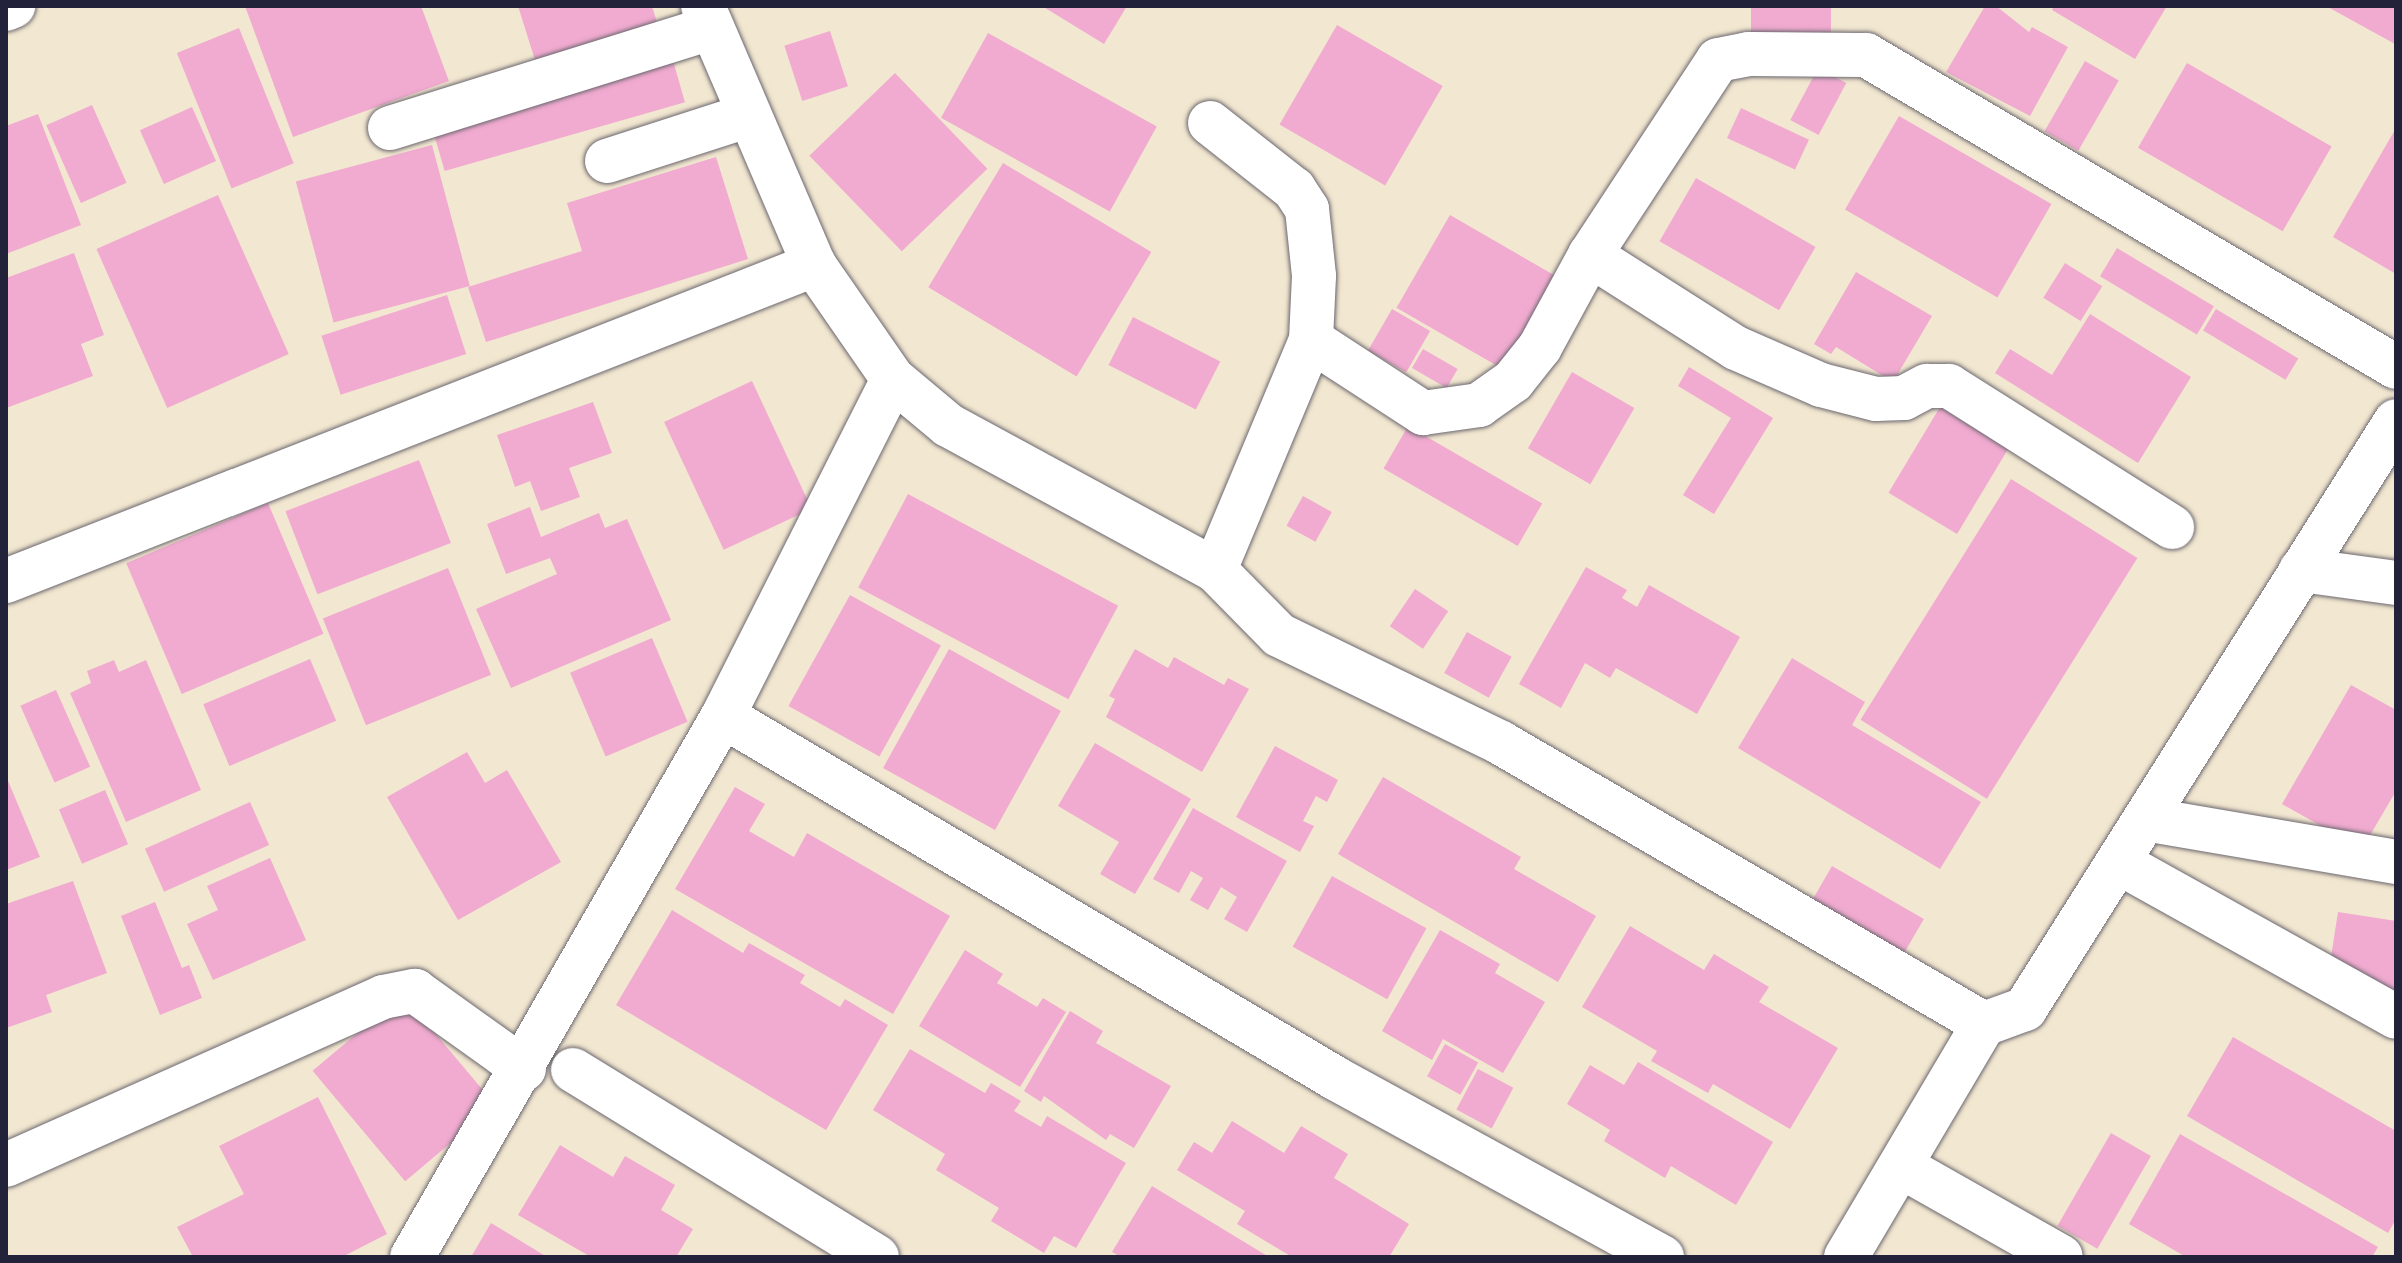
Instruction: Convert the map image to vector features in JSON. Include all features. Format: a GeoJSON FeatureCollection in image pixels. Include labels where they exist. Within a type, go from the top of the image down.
{"type":"FeatureCollection","features":[{"type":"Feature","properties":{"kind":"street"},"geometry":{"type":"LineString","coordinates":[[6,9],[13,6]]}},
{"type":"Feature","properties":{"kind":"street"},"geometry":{"type":"LineString","coordinates":[[390,128],[707,17],[814,265],[893,379],[948,425],[1215,570],[1279,635],[1501,743],[1984,1024]]}},
{"type":"Feature","properties":{"kind":"street"},"geometry":{"type":"LineString","coordinates":[[1311,340],[1423,413],[1479,405],[1513,381],[1540,347],[1590,255],[1718,60],[1748,54],[1866,55],[2396,367]]}},
{"type":"Feature","properties":{"kind":"street"},"geometry":{"type":"LineString","coordinates":[[607,161],[749,115]]}},
{"type":"Feature","properties":{"kind":"street"},"geometry":{"type":"LineString","coordinates":[[1210,123],[1294,189],[1307,209],[1313,238],[1311,340],[1215,570]]}},
{"type":"Feature","properties":{"kind":"street"},"geometry":{"type":"LineString","coordinates":[[1590,255],[1736,348],[1821,385],[1876,399],[1904,398],[1927,386],[1949,386],[2172,527]]}},
{"type":"Feature","properties":{"kind":"street"},"geometry":{"type":"LineString","coordinates":[[6,581],[814,265]]}},
{"type":"Feature","properties":{"kind":"street"},"geometry":{"type":"LineString","coordinates":[[412,1257],[524,1069],[723,716],[893,379]]}},
{"type":"Feature","properties":{"kind":"street"},"geometry":{"type":"LineString","coordinates":[[1846,1257],[1904,1168],[1984,1024],[2025,1009],[2396,421]]}},
{"type":"Feature","properties":{"kind":"street"},"geometry":{"type":"LineString","coordinates":[[2301,570],[2396,583]]}},
{"type":"Feature","properties":{"kind":"street"},"geometry":{"type":"LineString","coordinates":[[723,716],[1335,1078],[1662,1257]]}},
{"type":"Feature","properties":{"kind":"street"},"geometry":{"type":"LineString","coordinates":[[2145,819],[2396,862]]}},
{"type":"Feature","properties":{"kind":"street"},"geometry":{"type":"LineString","coordinates":[[2118,862],[2396,1017]]}},
{"type":"Feature","properties":{"kind":"street"},"geometry":{"type":"LineString","coordinates":[[6,1165],[383,997],[415,991],[524,1069]]}},
{"type":"Feature","properties":{"kind":"street"},"geometry":{"type":"LineString","coordinates":[[573,1070],[877,1257]]}},
{"type":"Feature","properties":{"kind":"street"},"geometry":{"type":"LineString","coordinates":[[1904,1168],[2061,1257]]}},
{"type":"Feature","properties":{"kind":"building"},"geometry":{"type":"Polygon","coordinates":[[[245,6],[421,6],[449,81],[293,137],[245,6]]]}},
{"type":"Feature","properties":{"kind":"building"},"geometry":{"type":"Polygon","coordinates":[[[518,6],[652,6],[662,39],[540,76],[518,6]]]}},
{"type":"Feature","properties":{"kind":"building"},"geometry":{"type":"Polygon","coordinates":[[[1042,6],[1127,6],[1104,44],[1042,6]]]}},
{"type":"Feature","properties":{"kind":"building"},"geometry":{"type":"Polygon","coordinates":[[[1751,6],[1831,6],[1831,41],[1751,41],[1751,6]]]}},
{"type":"Feature","properties":{"kind":"building"},"geometry":{"type":"Polygon","coordinates":[[[1985,6],[1996,6],[2029,32],[2032,27],[2068,47],[2030,116],[1946,72],[1985,6]]]}},
{"type":"Feature","properties":{"kind":"building"},"geometry":{"type":"Polygon","coordinates":[[[2054,6],[2167,6],[2135,59],[2052,10],[2054,6]]]}},
{"type":"Feature","properties":{"kind":"building"},"geometry":{"type":"Polygon","coordinates":[[[2326,6],[2396,6],[2395,44],[2326,6]]]}},
{"type":"Feature","properties":{"kind":"building"},"geometry":{"type":"Polygon","coordinates":[[[1337,25],[1443,86],[1385,186],[1280,125],[1337,25]]]}},
{"type":"Feature","properties":{"kind":"building"},"geometry":{"type":"Polygon","coordinates":[[[239,28],[294,163],[232,188],[177,53],[239,28]]]}},
{"type":"Feature","properties":{"kind":"building"},"geometry":{"type":"Polygon","coordinates":[[[830,31],[848,86],[802,101],[784,46],[830,31]]]}},
{"type":"Feature","properties":{"kind":"building"},"geometry":{"type":"Polygon","coordinates":[[[988,33],[1157,127],[1110,211],[941,118],[988,33]]]}},
{"type":"Feature","properties":{"kind":"building"},"geometry":{"type":"Polygon","coordinates":[[[672,57],[685,102],[445,171],[432,126],[672,57]]]}},
{"type":"Feature","properties":{"kind":"building"},"geometry":{"type":"Polygon","coordinates":[[[2085,61],[2119,80],[2078,151],[2044,131],[2085,61]]]}},
{"type":"Feature","properties":{"kind":"building"},"geometry":{"type":"Polygon","coordinates":[[[2187,63],[2332,146],[2283,231],[2138,148],[2187,63]]]}},
{"type":"Feature","properties":{"kind":"building"},"geometry":{"type":"Polygon","coordinates":[[[1818,68],[1846,83],[1819,135],[1790,120],[1818,68]]]}},
{"type":"Feature","properties":{"kind":"building"},"geometry":{"type":"Polygon","coordinates":[[[895,73],[987,169],[902,251],[809,156],[895,73]]]}},
{"type":"Feature","properties":{"kind":"building"},"geometry":{"type":"Polygon","coordinates":[[[92,105],[127,183],[81,203],[46,125],[92,105]]]}},
{"type":"Feature","properties":{"kind":"building"},"geometry":{"type":"Polygon","coordinates":[[[192,107],[216,161],[164,184],[140,130],[192,107]]]}},
{"type":"Feature","properties":{"kind":"building"},"geometry":{"type":"Polygon","coordinates":[[[1741,108],[1809,140],[1795,170],[1727,138],[1741,108]]]}},
{"type":"Feature","properties":{"kind":"building"},"geometry":{"type":"Polygon","coordinates":[[[38,114],[81,225],[6,254],[6,126],[38,114]]]}},
{"type":"Feature","properties":{"kind":"building"},"geometry":{"type":"Polygon","coordinates":[[[1899,116],[2051,204],[1997,298],[1845,210],[1899,116]]]}},
{"type":"Feature","properties":{"kind":"building"},"geometry":{"type":"Polygon","coordinates":[[[2396,128],[2396,274],[2333,237],[2396,128]]]}},
{"type":"Feature","properties":{"kind":"building"},"geometry":{"type":"Polygon","coordinates":[[[432,145],[470,286],[334,323],[296,181],[432,145]]]}},
{"type":"Feature","properties":{"kind":"building"},"geometry":{"type":"Polygon","coordinates":[[[716,157],[748,259],[486,342],[468,287],[582,251],[567,203],[716,157]]]}},
{"type":"Feature","properties":{"kind":"building"},"geometry":{"type":"Polygon","coordinates":[[[1003,163],[1151,252],[1077,376],[928,287],[1003,163]]]}},
{"type":"Feature","properties":{"kind":"building"},"geometry":{"type":"Polygon","coordinates":[[[1696,178],[1816,247],[1779,310],[1660,241],[1696,178]]]}},
{"type":"Feature","properties":{"kind":"building"},"geometry":{"type":"Polygon","coordinates":[[[218,195],[289,354],[167,408],[96,249],[218,195]]]}},
{"type":"Feature","properties":{"kind":"building"},"geometry":{"type":"Polygon","coordinates":[[[1450,215],[1558,278],[1505,370],[1396,308],[1450,215]]]}},
{"type":"Feature","properties":{"kind":"building"},"geometry":{"type":"Polygon","coordinates":[[[2117,248],[2214,306],[2197,334],[2100,276],[2117,248]]]}},
{"type":"Feature","properties":{"kind":"building"},"geometry":{"type":"Polygon","coordinates":[[[74,253],[104,335],[81,344],[93,376],[6,408],[6,278],[74,253]]]}},
{"type":"Feature","properties":{"kind":"building"},"geometry":{"type":"Polygon","coordinates":[[[2065,263],[2102,286],[2081,321],[2043,298],[2065,263]]]}},
{"type":"Feature","properties":{"kind":"building"},"geometry":{"type":"Polygon","coordinates":[[[1856,272],[1932,316],[1893,382],[1836,347],[1831,354],[1814,344],[1856,272]]]}},
{"type":"Feature","properties":{"kind":"building"},"geometry":{"type":"Polygon","coordinates":[[[447,295],[466,354],[341,395],[321,336],[447,295]]]}},
{"type":"Feature","properties":{"kind":"building"},"geometry":{"type":"Polygon","coordinates":[[[1392,309],[1430,331],[1406,373],[1368,351],[1392,309]]]}},
{"type":"Feature","properties":{"kind":"building"},"geometry":{"type":"Polygon","coordinates":[[[2216,309],[2298,358],[2285,380],[2203,330],[2216,309]]]}},
{"type":"Feature","properties":{"kind":"building"},"geometry":{"type":"Polygon","coordinates":[[[2090,314],[2191,377],[2138,463],[1995,373],[2010,349],[2052,375],[2090,314]]]}},
{"type":"Feature","properties":{"kind":"building"},"geometry":{"type":"Polygon","coordinates":[[[1133,317],[1220,361],[1196,410],[1108,365],[1133,317]]]}},
{"type":"Feature","properties":{"kind":"building"},"geometry":{"type":"Polygon","coordinates":[[[1423,349],[1458,369],[1447,388],[1412,368],[1423,349]]]}},
{"type":"Feature","properties":{"kind":"building"},"geometry":{"type":"Polygon","coordinates":[[[1689,367],[1773,418],[1714,514],[1683,495],[1731,418],[1678,386],[1689,367]]]}},
{"type":"Feature","properties":{"kind":"building"},"geometry":{"type":"Polygon","coordinates":[[[1572,372],[1634,408],[1590,484],[1528,448],[1572,372]]]}},
{"type":"Feature","properties":{"kind":"building"},"geometry":{"type":"Polygon","coordinates":[[[752,381],[812,509],[724,550],[664,422],[752,381]]]}},
{"type":"Feature","properties":{"kind":"building"},"geometry":{"type":"Polygon","coordinates":[[[593,402],[612,453],[569,468],[580,497],[541,511],[530,481],[515,487],[497,435],[593,402]]]}},
{"type":"Feature","properties":{"kind":"building"},"geometry":{"type":"Polygon","coordinates":[[[1940,407],[2009,448],[1957,534],[1888,493],[1940,407]]]}},
{"type":"Feature","properties":{"kind":"building"},"geometry":{"type":"Polygon","coordinates":[[[1408,426],[1542,504],[1518,546],[1384,468],[1408,426]]]}},
{"type":"Feature","properties":{"kind":"building"},"geometry":{"type":"Polygon","coordinates":[[[419,460],[451,543],[317,594],[285,511],[419,460]]]}},
{"type":"Feature","properties":{"kind":"building"},"geometry":{"type":"Polygon","coordinates":[[[2011,479],[2137,558],[1987,799],[1861,720],[2011,479]]]}},
{"type":"Feature","properties":{"kind":"building"},"geometry":{"type":"Polygon","coordinates":[[[908,494],[1118,606],[1068,699],[858,588],[908,494]]]}},
{"type":"Feature","properties":{"kind":"building"},"geometry":{"type":"Polygon","coordinates":[[[1303,496],[1332,512],[1315,542],[1287,526],[1303,496]]]}},
{"type":"Feature","properties":{"kind":"building"},"geometry":{"type":"Polygon","coordinates":[[[268,503],[323,634],[182,694],[126,563],[268,503]]]}},
{"type":"Feature","properties":{"kind":"building"},"geometry":{"type":"Polygon","coordinates":[[[530,507],[541,537],[599,513],[605,528],[627,519],[671,620],[511,688],[476,609],[557,574],[550,558],[506,574],[487,524],[530,507]]]}},
{"type":"Feature","properties":{"kind":"building"},"geometry":{"type":"Polygon","coordinates":[[[1586,567],[1627,590],[1622,598],[1637,607],[1649,585],[1740,637],[1697,714],[1616,668],[1610,678],[1585,663],[1561,708],[1519,684],[1586,567]]]}},
{"type":"Feature","properties":{"kind":"building"},"geometry":{"type":"Polygon","coordinates":[[[448,568],[491,675],[366,725],[323,619],[448,568]]]}},
{"type":"Feature","properties":{"kind":"building"},"geometry":{"type":"Polygon","coordinates":[[[1415,589],[1448,611],[1423,649],[1390,626],[1415,589]]]}},
{"type":"Feature","properties":{"kind":"building"},"geometry":{"type":"Polygon","coordinates":[[[850,595],[941,645],[879,756],[788,706],[850,595]]]}},
{"type":"Feature","properties":{"kind":"building"},"geometry":{"type":"Polygon","coordinates":[[[1467,632],[1512,657],[1489,698],[1444,673],[1467,632]]]}},
{"type":"Feature","properties":{"kind":"building"},"geometry":{"type":"Polygon","coordinates":[[[652,638],[688,722],[606,757],[570,673],[652,638]]]}},
{"type":"Feature","properties":{"kind":"building"},"geometry":{"type":"Polygon","coordinates":[[[949,649],[1061,711],[995,830],[883,768],[949,649]]]}},
{"type":"Feature","properties":{"kind":"building"},"geometry":{"type":"Polygon","coordinates":[[[1135,649],[1168,668],[1174,657],[1224,685],[1228,678],[1249,689],[1202,772],[1106,717],[1115,699],[1109,696],[1135,649]]]}},
{"type":"Feature","properties":{"kind":"building"},"geometry":{"type":"Polygon","coordinates":[[[1792,658],[1865,702],[1852,725],[1981,802],[1940,869],[1738,748],[1792,658]]]}},
{"type":"Feature","properties":{"kind":"building"},"geometry":{"type":"Polygon","coordinates":[[[310,659],[336,721],[229,766],[203,704],[310,659]]]}},
{"type":"Feature","properties":{"kind":"building"},"geometry":{"type":"Polygon","coordinates":[[[114,660],[119,672],[146,660],[201,790],[126,822],[70,693],[91,683],[87,671],[114,660]]]}},
{"type":"Feature","properties":{"kind":"building"},"geometry":{"type":"Polygon","coordinates":[[[2351,685],[2396,710],[2396,791],[2362,849],[2282,804],[2351,685]]]}},
{"type":"Feature","properties":{"kind":"building"},"geometry":{"type":"Polygon","coordinates":[[[56,690],[90,767],[55,783],[20,706],[56,690]]]}},
{"type":"Feature","properties":{"kind":"building"},"geometry":{"type":"Polygon","coordinates":[[[1095,743],[1191,799],[1135,894],[1100,874],[1119,842],[1058,806],[1095,743]]]}},
{"type":"Feature","properties":{"kind":"building"},"geometry":{"type":"Polygon","coordinates":[[[1275,746],[1338,780],[1327,802],[1316,796],[1303,821],[1314,826],[1300,852],[1236,817],[1275,746]]]}},
{"type":"Feature","properties":{"kind":"building"},"geometry":{"type":"Polygon","coordinates":[[[467,752],[485,783],[507,770],[561,862],[458,920],[387,797],[467,752]]]}},
{"type":"Feature","properties":{"kind":"building"},"geometry":{"type":"Polygon","coordinates":[[[6,776],[40,857],[6,870],[6,776]]]}},
{"type":"Feature","properties":{"kind":"building"},"geometry":{"type":"Polygon","coordinates":[[[1383,777],[1521,857],[1514,869],[1596,916],[1558,982],[1338,854],[1383,777]]]}},
{"type":"Feature","properties":{"kind":"building"},"geometry":{"type":"Polygon","coordinates":[[[735,787],[765,804],[749,831],[794,857],[807,833],[950,916],[893,1014],[675,889],[735,787]]]}},
{"type":"Feature","properties":{"kind":"building"},"geometry":{"type":"Polygon","coordinates":[[[105,790],[128,844],[82,864],[59,810],[105,790]]]}},
{"type":"Feature","properties":{"kind":"building"},"geometry":{"type":"Polygon","coordinates":[[[250,802],[269,845],[164,892],[145,849],[250,802]]]}},
{"type":"Feature","properties":{"kind":"building"},"geometry":{"type":"Polygon","coordinates":[[[1193,808],[1287,861],[1247,932],[1224,919],[1237,897],[1221,887],[1208,910],[1190,900],[1203,878],[1191,871],[1179,893],[1153,879],[1193,808]]]}},
{"type":"Feature","properties":{"kind":"building"},"geometry":{"type":"Polygon","coordinates":[[[270,858],[306,940],[213,980],[187,924],[218,910],[207,886],[270,858]]]}},
{"type":"Feature","properties":{"kind":"building"},"geometry":{"type":"Polygon","coordinates":[[[1832,866],[1924,919],[1904,953],[1812,900],[1832,866]]]}},
{"type":"Feature","properties":{"kind":"building"},"geometry":{"type":"Polygon","coordinates":[[[1332,876],[1426,928],[1387,999],[1293,947],[1332,876]]]}},
{"type":"Feature","properties":{"kind":"building"},"geometry":{"type":"Polygon","coordinates":[[[73,881],[107,973],[46,995],[52,1012],[6,1028],[6,904],[73,881]]]}},
{"type":"Feature","properties":{"kind":"building"},"geometry":{"type":"Polygon","coordinates":[[[155,902],[182,968],[189,965],[202,998],[160,1015],[121,916],[155,902]]]}},
{"type":"Feature","properties":{"kind":"building"},"geometry":{"type":"Polygon","coordinates":[[[672,910],[743,953],[749,943],[805,975],[800,983],[840,1007],[845,999],[888,1025],[826,1130],[616,1005],[672,910]]]}},
{"type":"Feature","properties":{"kind":"building"},"geometry":{"type":"Polygon","coordinates":[[[2338,912],[2396,921],[2396,1002],[2329,970],[2338,912]]]}},
{"type":"Feature","properties":{"kind":"building"},"geometry":{"type":"Polygon","coordinates":[[[1630,926],[1704,970],[1714,954],[1769,987],[1759,1002],[1838,1048],[1790,1129],[1713,1084],[1708,1093],[1651,1061],[1657,1051],[1582,1007],[1630,926]]]}},
{"type":"Feature","properties":{"kind":"building"},"geometry":{"type":"Polygon","coordinates":[[[1440,930],[1500,964],[1495,973],[1545,1002],[1503,1073],[1443,1039],[1432,1060],[1382,1031],[1440,930]]]}},
{"type":"Feature","properties":{"kind":"building"},"geometry":{"type":"Polygon","coordinates":[[[965,950],[1003,974],[997,983],[1037,1007],[1043,998],[1066,1012],[1020,1087],[919,1026],[965,950]]]}},
{"type":"Feature","properties":{"kind":"building"},"geometry":{"type":"Polygon","coordinates":[[[403,995],[496,1105],[405,1181],[313,1071],[403,995]]]}},
{"type":"Feature","properties":{"kind":"building"},"geometry":{"type":"Polygon","coordinates":[[[1070,1011],[1103,1031],[1096,1043],[1171,1086],[1134,1148],[1110,1134],[1106,1140],[1044,1096],[1041,1102],[1024,1091],[1070,1011]]]}},
{"type":"Feature","properties":{"kind":"building"},"geometry":{"type":"Polygon","coordinates":[[[2233,1037],[2396,1131],[2396,1219],[2388,1233],[2187,1116],[2233,1037]]]}},
{"type":"Feature","properties":{"kind":"building"},"geometry":{"type":"Polygon","coordinates":[[[1445,1044],[1478,1062],[1460,1095],[1427,1076],[1445,1044]]]}},
{"type":"Feature","properties":{"kind":"building"},"geometry":{"type":"Polygon","coordinates":[[[910,1049],[985,1093],[991,1083],[1021,1101],[1014,1111],[1041,1127],[1047,1116],[1126,1163],[1076,1248],[1054,1236],[1044,1253],[991,1221],[999,1208],[936,1170],[945,1154],[873,1110],[910,1049]]]}},
{"type":"Feature","properties":{"kind":"building"},"geometry":{"type":"Polygon","coordinates":[[[1638,1062],[1773,1142],[1736,1205],[1671,1166],[1665,1178],[1604,1141],[1610,1130],[1567,1104],[1590,1065],[1624,1085],[1638,1062]]]}},
{"type":"Feature","properties":{"kind":"building"},"geometry":{"type":"Polygon","coordinates":[[[1478,1069],[1513,1088],[1492,1128],[1456,1110],[1478,1069]]]}},
{"type":"Feature","properties":{"kind":"building"},"geometry":{"type":"Polygon","coordinates":[[[318,1097],[387,1234],[342,1257],[193,1257],[177,1227],[244,1194],[219,1146],[318,1097]]]}},
{"type":"Feature","properties":{"kind":"building"},"geometry":{"type":"Polygon","coordinates":[[[1232,1121],[1284,1153],[1301,1126],[1348,1154],[1334,1178],[1409,1224],[1389,1257],[1292,1257],[1237,1224],[1245,1211],[1177,1170],[1194,1142],[1212,1153],[1232,1121]]]}},
{"type":"Feature","properties":{"kind":"building"},"geometry":{"type":"Polygon","coordinates":[[[2111,1133],[2151,1156],[2097,1249],[2058,1226],[2111,1133]]]}},
{"type":"Feature","properties":{"kind":"building"},"geometry":{"type":"Polygon","coordinates":[[[2180,1134],[2378,1247],[2372,1257],[2186,1257],[2129,1224],[2180,1134]]]}},
{"type":"Feature","properties":{"kind":"building"},"geometry":{"type":"Polygon","coordinates":[[[560,1145],[613,1177],[625,1156],[675,1185],[661,1210],[693,1229],[676,1257],[591,1257],[518,1215],[560,1145]]]}},
{"type":"Feature","properties":{"kind":"building"},"geometry":{"type":"Polygon","coordinates":[[[1152,1186],[1269,1257],[1121,1257],[1112,1252],[1152,1186]]]}},
{"type":"Feature","properties":{"kind":"building"},"geometry":{"type":"Polygon","coordinates":[[[491,1223],[547,1257],[471,1257],[491,1223]]]}}]}
